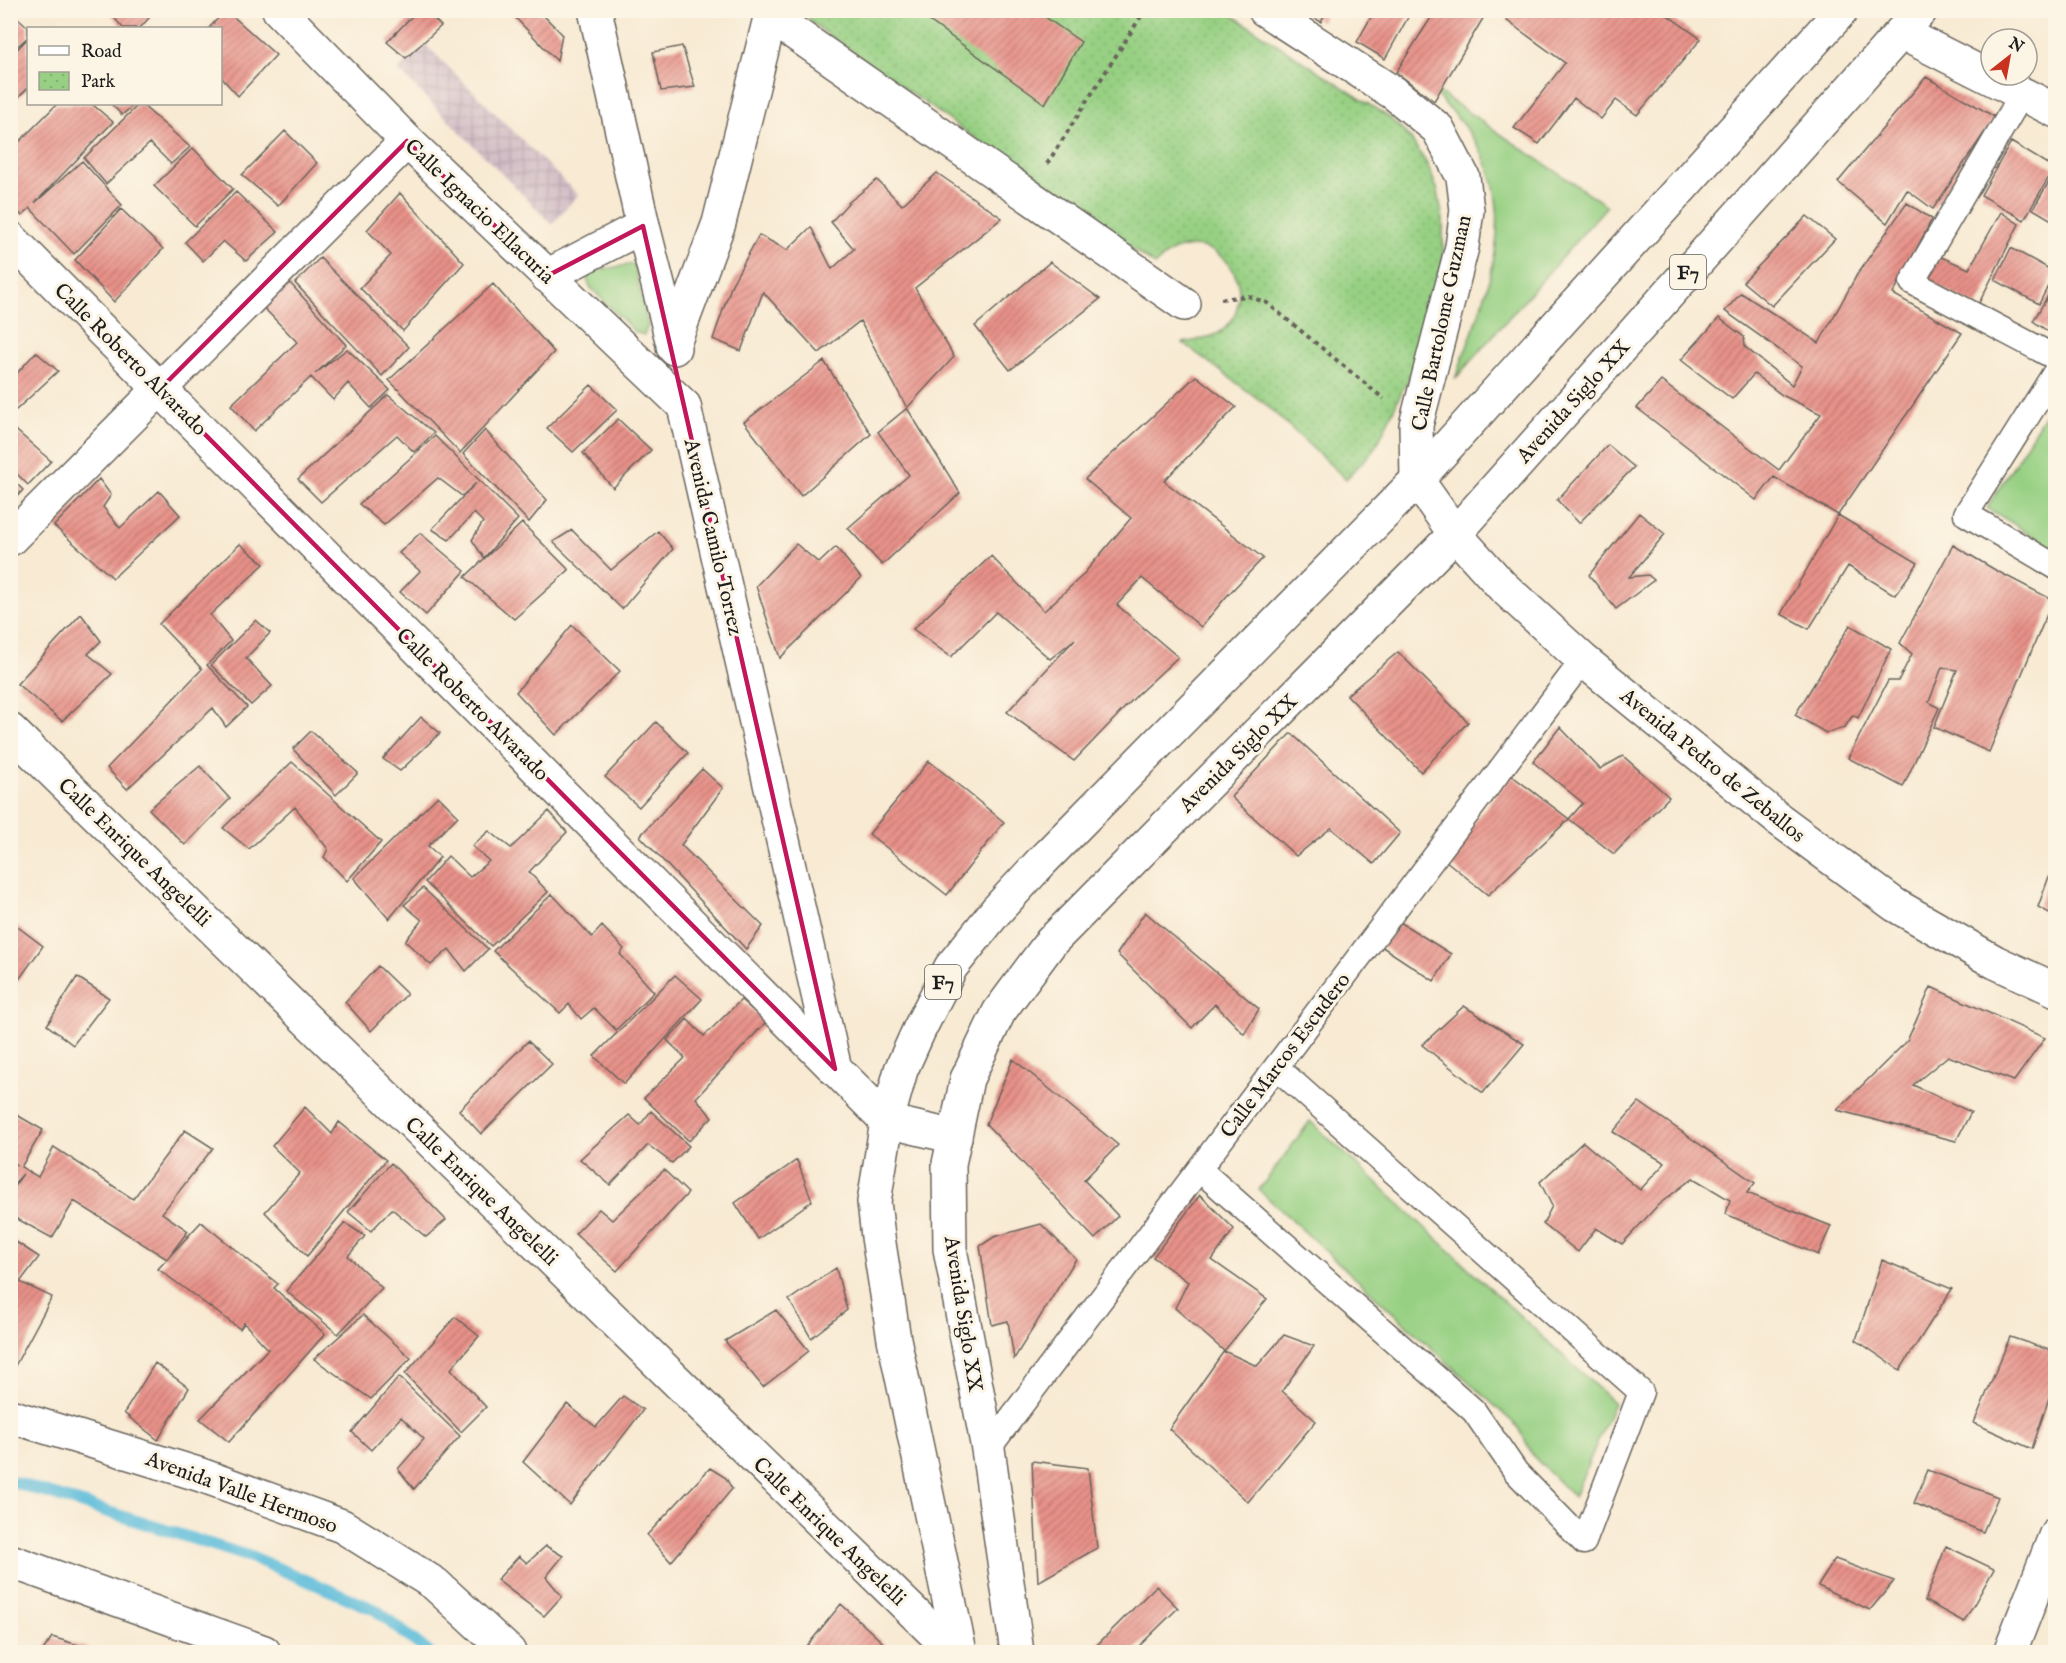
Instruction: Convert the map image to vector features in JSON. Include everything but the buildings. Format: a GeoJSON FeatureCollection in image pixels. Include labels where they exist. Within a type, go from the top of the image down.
{"type":"FeatureCollection","features":[{"type":"Feature","properties":{"kind":"main road","name":"Calle Ignacio Ellacuria"},"geometry":{"type":"LineString","coordinates":[[279,10],[407,141],[684,406]]}},
{"type":"Feature","properties":{"kind":"main road","name":"Avenida Camilo Torrez"},"geometry":{"type":"LineString","coordinates":[[594,10],[673,346],[684,406],[835,1069]]}},
{"type":"Feature","properties":{"kind":"main road","name":"Calle Bartolome Guzman"},"geometry":{"type":"LineString","coordinates":[[1265,10],[1395,94],[1438,129],[1463,177],[1467,210],[1462,247],[1416,425],[1417,480]]}},
{"type":"Feature","properties":{"kind":"main road","name":"F7"},"geometry":{"type":"LineString","coordinates":[[960,1653],[894,1339],[874,1202],[887,1120],[901,1071],[918,1030],[951,967],[996,911],[1042,861],[1417,480],[1842,10]]}},
{"type":"Feature","properties":{"kind":"main road"},"geometry":{"type":"LineString","coordinates":[[673,346],[719,223],[771,13],[1184,304]]}},
{"type":"Feature","properties":{"kind":"main road"},"geometry":{"type":"LineString","coordinates":[[1912,22],[2022,94],[2055,111]]}},
{"type":"Feature","properties":{"kind":"main road","name":"Avenida Siglo XX"},"geometry":{"type":"LineString","coordinates":[[1017,1653],[988,1449],[950,1249],[949,1164],[967,1079],[999,1012],[1051,942],[1455,534],[1912,22]]}},
{"type":"Feature","properties":{"kind":"main road"},"geometry":{"type":"LineString","coordinates":[[10,539],[407,141]]}},
{"type":"Feature","properties":{"kind":"main road"},"geometry":{"type":"LineString","coordinates":[[547,276],[644,226]]}},
{"type":"Feature","properties":{"kind":"main road","name":"Calle Roberto Alvarado"},"geometry":{"type":"LineString","coordinates":[[10,238],[887,1120]]}},
{"type":"Feature","properties":{"kind":"main road","name":"Avenida Pedro de Zeballos"},"geometry":{"type":"LineString","coordinates":[[1417,480],[1455,534],[1502,586],[1582,660],[1776,818],[1895,905],[1995,962],[2055,990]]}},
{"type":"Feature","properties":{"kind":"main road","name":"Calle Enrique Angelelli"},"geometry":{"type":"LineString","coordinates":[[10,730],[954,1653]]}},
{"type":"Feature","properties":{"kind":"main road"},"geometry":{"type":"LineString","coordinates":[[887,1120],[955,1137]]}},
{"type":"Feature","properties":{"kind":"main road","name":"Avenida Valle Hermoso"},"geometry":{"type":"LineString","coordinates":[[10,1416],[201,1475],[342,1526],[435,1584],[509,1653]]}},
{"type":"Feature","properties":{"kind":"main road"},"geometry":{"type":"LineString","coordinates":[[2010,1653],[2055,1534]]}},
{"type":"Feature","properties":{"kind":"main road"},"geometry":{"type":"LineString","coordinates":[[10,1561],[264,1653]]}},
{"type":"Feature","properties":{"kind":"lane"},"geometry":{"type":"LineString","coordinates":[[2022,94],[1912,282],[2055,358]]}},
{"type":"Feature","properties":{"kind":"lane"},"geometry":{"type":"LineString","coordinates":[[2055,371],[1966,514],[2055,567]]}},
{"type":"Feature","properties":{"kind":"lane","name":"Calle Marcos Escudero"},"geometry":{"type":"LineString","coordinates":[[988,1449],[1582,660]]}},
{"type":"Feature","properties":{"kind":"lane"},"geometry":{"type":"LineString","coordinates":[[1199,1169],[1474,1411],[1516,1472],[1584,1542],[1641,1392],[1276,1067]]}},
{"type":"Feature","properties":{"kind":"path"},"geometry":{"type":"LineString","coordinates":[[1027,195],[1145,10]]}},
{"type":"Feature","properties":{"kind":"path"},"geometry":{"type":"LineString","coordinates":[[1184,304],[1248,296],[1267,303],[1416,425]]}},
{"type":"Feature","properties":{"kind":"highlighted area"},"geometry":{"type":"Polygon","coordinates":[[[407,141],[547,276],[643,226],[835,1069],[160,389],[407,141]]]}},
{"type":"Feature","properties":{"kind":"shaded area"},"geometry":{"type":"Polygon","coordinates":[[[426,45],[578,195],[552,224],[398,70],[426,45]]]}},
{"type":"Feature","properties":{"kind":"green space"},"geometry":{"type":"Polygon","coordinates":[[[805,11],[1226,11],[1390,118],[1410,138],[1427,164],[1438,191],[1443,220],[1443,319],[1402,391],[1371,453],[1346,479],[1265,404],[1183,343],[1219,333],[1235,314],[1239,296],[1237,281],[1232,268],[1223,258],[1211,250],[1198,246],[1184,247],[1169,253],[1155,265],[826,33],[811,22],[805,11]]]}},
{"type":"Feature","properties":{"kind":"green space"},"geometry":{"type":"Polygon","coordinates":[[[1425,83],[1607,206],[1455,379],[1476,323],[1493,266],[1497,236],[1497,207],[1492,178],[1475,141],[1455,115],[1425,83]]]}},
{"type":"Feature","properties":{"kind":"green space"},"geometry":{"type":"Polygon","coordinates":[[[634,264],[648,326],[644,335],[635,332],[591,288],[587,280],[592,271],[634,264]]]}},
{"type":"Feature","properties":{"kind":"green space"},"geometry":{"type":"Polygon","coordinates":[[[2055,398],[2055,549],[1987,508],[2055,398]]]}},
{"type":"Feature","properties":{"kind":"green space"},"geometry":{"type":"Polygon","coordinates":[[[1310,1121],[1614,1403],[1574,1497],[1533,1456],[1519,1428],[1259,1190],[1310,1121]]]}},
{"type":"Feature","properties":{"kind":"waterway"},"geometry":{"type":"LineString","coordinates":[[10,1481],[254,1558],[376,1610],[428,1652]]}}]}
